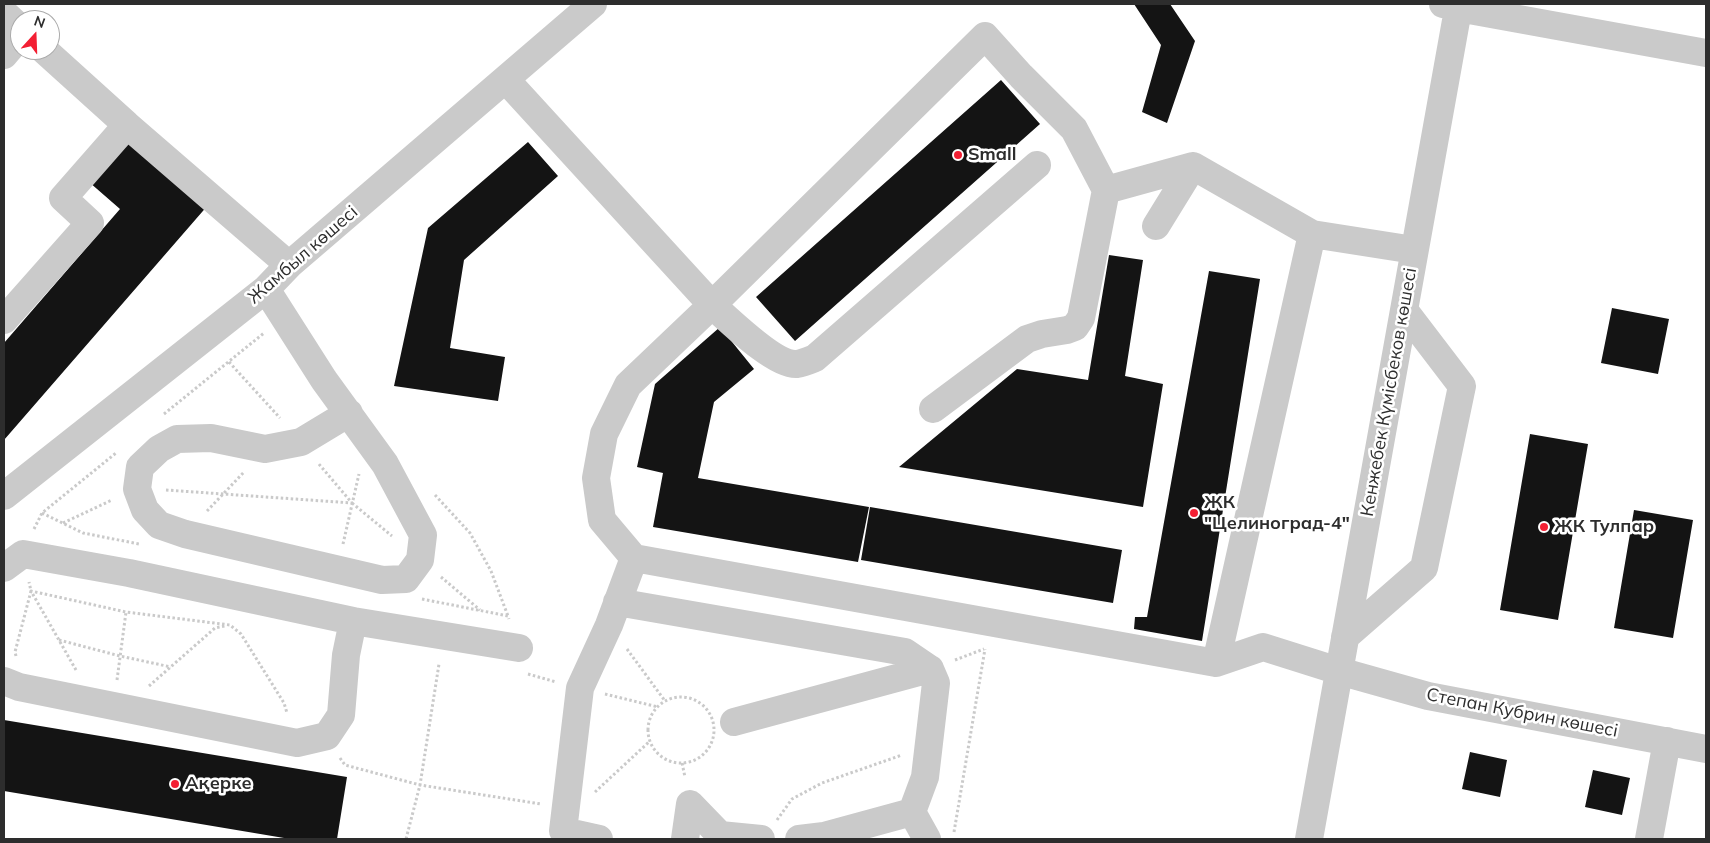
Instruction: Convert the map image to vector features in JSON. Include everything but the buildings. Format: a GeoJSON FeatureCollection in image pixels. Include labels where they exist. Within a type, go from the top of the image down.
{"type":"FeatureCollection","features":[{"type":"Feature","properties":{"kind":"street","name":"Жамбыл көшесі"},"geometry":{"type":"LineString","coordinates":[[4,495],[266,289],[289,265],[593,4]]}},
{"type":"Feature","properties":{"kind":"street"},"geometry":{"type":"LineString","coordinates":[[1454,5],[1706,53]]}},
{"type":"Feature","properties":{"kind":"street","name":"Кенжебек Күмісбеков көшесі"},"geometry":{"type":"LineString","coordinates":[[1308,839],[1404,310],[1454,5]]}},
{"type":"Feature","properties":{"kind":"street"},"geometry":{"type":"LineString","coordinates":[[932,409],[1027,339],[1075,327],[1081,318],[1106,190],[1074,129],[1021,76],[985,36],[712,305],[628,385],[604,434],[596,478],[602,520],[634,558],[1216,663],[1312,234]]}},
{"type":"Feature","properties":{"kind":"street"},"geometry":{"type":"LineString","coordinates":[[55,60],[289,265]]}},
{"type":"Feature","properties":{"kind":"street"},"geometry":{"type":"LineString","coordinates":[[506,80],[712,305],[756,343],[782,361],[796,364],[815,358],[1037,165]]}},
{"type":"Feature","properties":{"kind":"street"},"geometry":{"type":"LineString","coordinates":[[4,320],[90,223],[64,198],[127,125]]}},
{"type":"Feature","properties":{"kind":"street"},"geometry":{"type":"LineString","coordinates":[[1106,190],[1193,166],[1312,234],[1414,250]]}},
{"type":"Feature","properties":{"kind":"street"},"geometry":{"type":"LineString","coordinates":[[1156,226],[1193,166]]}},
{"type":"Feature","properties":{"kind":"street"},"geometry":{"type":"LineString","coordinates":[[266,289],[324,380],[349,413],[385,464],[423,536],[420,560],[406,579],[382,580],[185,534],[159,525],[145,510],[137,489],[140,467],[158,449],[177,439],[211,438],[265,449],[300,442],[349,413]]}},
{"type":"Feature","properties":{"kind":"street"},"geometry":{"type":"LineString","coordinates":[[1345,637],[1424,568],[1462,386],[1404,310]]}},
{"type":"Feature","properties":{"kind":"street"},"geometry":{"type":"LineString","coordinates":[[599,839],[554,835],[567,802],[580,688],[613,614],[634,558]]}},
{"type":"Feature","properties":{"kind":"street"},"geometry":{"type":"LineString","coordinates":[[13,561],[129,573],[353,621],[519,648]]}},
{"type":"Feature","properties":{"kind":"street"},"geometry":{"type":"LineString","coordinates":[[613,614],[905,652],[930,669],[936,683],[929,748],[925,777],[912,812],[927,839]]}},
{"type":"Feature","properties":{"kind":"street"},"geometry":{"type":"LineString","coordinates":[[11,684],[296,743],[326,736],[341,715],[346,655],[353,621]]}},
{"type":"Feature","properties":{"kind":"street","name":"Степан Кубрин көшесі"},"geometry":{"type":"LineString","coordinates":[[1216,663],[1263,648],[1428,696],[1706,749]]}},
{"type":"Feature","properties":{"kind":"street"},"geometry":{"type":"LineString","coordinates":[[734,722],[930,669]]}},
{"type":"Feature","properties":{"kind":"street"},"geometry":{"type":"LineString","coordinates":[[1649,839],[1667,741]]}},
{"type":"Feature","properties":{"kind":"street"},"geometry":{"type":"LineString","coordinates":[[685,839],[690,804],[720,835],[766,833]]}},
{"type":"Feature","properties":{"kind":"street"},"geometry":{"type":"LineString","coordinates":[[799,839],[824,836],[912,812]]}},
{"type":"Feature","properties":{"kind":"path"},"geometry":{"type":"LineString","coordinates":[[337,569],[368,440]]}},
{"type":"Feature","properties":{"kind":"path"},"geometry":{"type":"LineString","coordinates":[[185,534],[265,449]]}},
{"type":"Feature","properties":{"kind":"path"},"geometry":{"type":"LineString","coordinates":[[431,491],[470,533],[491,571],[508,616]]}},
{"type":"Feature","properties":{"kind":"path"},"geometry":{"type":"LineString","coordinates":[[352,503],[481,611]]}},
{"type":"Feature","properties":{"kind":"path"},"geometry":{"type":"LineString","coordinates":[[13,561],[79,676],[83,700]]}},
{"type":"Feature","properties":{"kind":"path"},"geometry":{"type":"LineString","coordinates":[[31,591],[126,612],[240,627]]}},
{"type":"Feature","properties":{"kind":"path"},"geometry":{"type":"LineString","coordinates":[[11,684],[15,652],[31,591]]}},
{"type":"Feature","properties":{"kind":"path"},"geometry":{"type":"LineString","coordinates":[[126,612],[117,679],[127,708],[214,628],[230,625],[241,634],[284,703],[296,743]]}},
{"type":"Feature","properties":{"kind":"path"},"geometry":{"type":"LineString","coordinates":[[613,614],[665,701]]}},
{"type":"Feature","properties":{"kind":"path"},"geometry":{"type":"LineString","coordinates":[[952,839],[989,621]]}},
{"type":"Feature","properties":{"kind":"path"},"geometry":{"type":"LineString","coordinates":[[59,640],[120,656],[171,666]]}},
{"type":"Feature","properties":{"kind":"path"},"geometry":{"type":"LineString","coordinates":[[406,839],[420,785],[439,664],[431,662]]}},
{"type":"Feature","properties":{"kind":"path"},"geometry":{"type":"LineString","coordinates":[[679,698],[691,699],[702,705],[711,715],[714,728],[712,741],[706,752],[695,760],[682,763],[668,761],[657,753],[650,741],[648,728],[652,716],[658,706],[665,701],[679,698]]}},
{"type":"Feature","properties":{"kind":"path"},"geometry":{"type":"LineString","coordinates":[[326,736],[345,765],[420,785],[555,807],[567,802],[588,798],[650,741]]}},
{"type":"Feature","properties":{"kind":"path"},"geometry":{"type":"LineString","coordinates":[[766,833],[792,799],[822,783],[896,757],[929,748]]}},
{"type":"Feature","properties":{"kind":"path"},"geometry":{"type":"LineString","coordinates":[[345,765],[346,756]]}},
{"type":"Feature","properties":{"kind":"place","name":"Small"},"geometry":{"type":"Point","coordinates":[958,155]}},
{"type":"Feature","properties":{"kind":"place","name":"ЖК \"Целиноград-4\""},"geometry":{"type":"Point","coordinates":[1194,513]}},
{"type":"Feature","properties":{"kind":"place","name":"ЖК Тулпар"},"geometry":{"type":"Point","coordinates":[1544,527]}},
{"type":"Feature","properties":{"kind":"place","name":"Ақерке"},"geometry":{"type":"Point","coordinates":[175,784]}}]}
